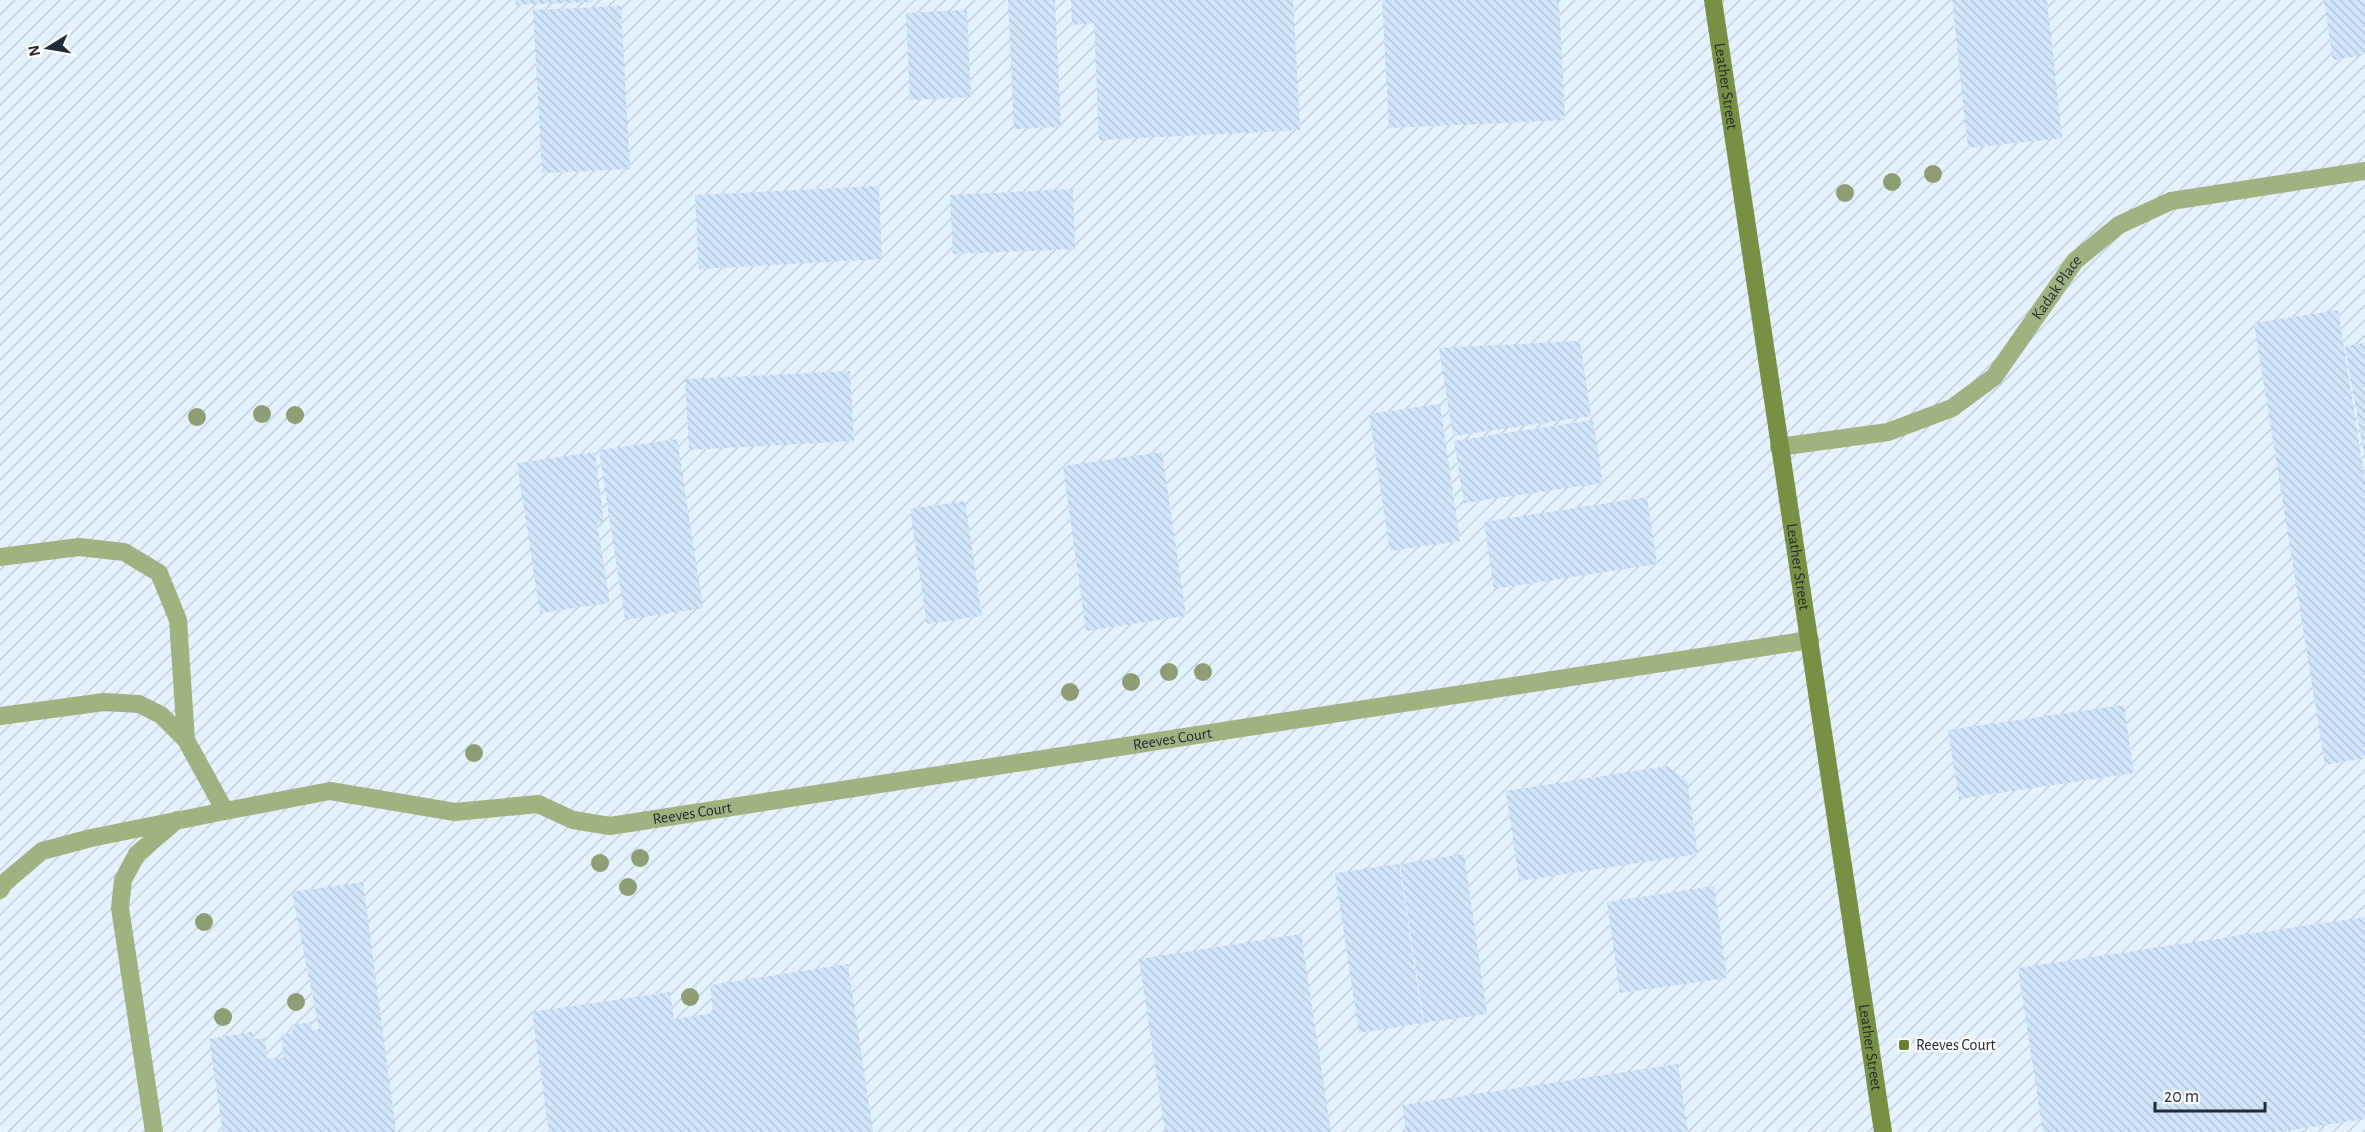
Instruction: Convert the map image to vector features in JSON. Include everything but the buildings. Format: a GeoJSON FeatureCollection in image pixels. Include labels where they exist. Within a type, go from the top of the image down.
{"type":"FeatureCollection","features":[{"type":"Feature","properties":{"kind":"street","name":"Leather Street"},"geometry":{"type":"LineString","coordinates":[[1713,0],[1883,1132]]}},
{"type":"Feature","properties":{"kind":"street","name":"Kadak Place"},"geometry":{"type":"LineString","coordinates":[[1779,447],[1888,432],[1952,408],[1994,376],[2075,261],[2119,225],[2171,201],[2365,171]]}},
{"type":"Feature","properties":{"kind":"street"},"geometry":{"type":"LineString","coordinates":[[0,558],[79,547],[124,552],[159,573],[178,620],[186,740]]}},
{"type":"Feature","properties":{"kind":"street","name":"Reeves Court"},"geometry":{"type":"LineString","coordinates":[[225,811],[330,791],[455,812],[538,804],[573,820],[610,826],[1810,640]]}},
{"type":"Feature","properties":{"kind":"street"},"geometry":{"type":"LineString","coordinates":[[0,716],[104,702],[139,704],[161,715],[186,740],[225,811],[42,851],[0,890]]}},
{"type":"Feature","properties":{"kind":"street"},"geometry":{"type":"LineString","coordinates":[[154,1132],[120,908],[123,880],[137,854],[177,820]]}},
{"type":"Feature","properties":{"kind":"shaded area"},"geometry":{"type":"Polygon","coordinates":[[[0,0],[2365,0],[2365,1132],[0,1132],[0,0]]]}},
{"type":"Feature","properties":{"kind":"place","name":"Reeves Court"},"geometry":{"type":"Point","coordinates":[1904,1045]}}]}
